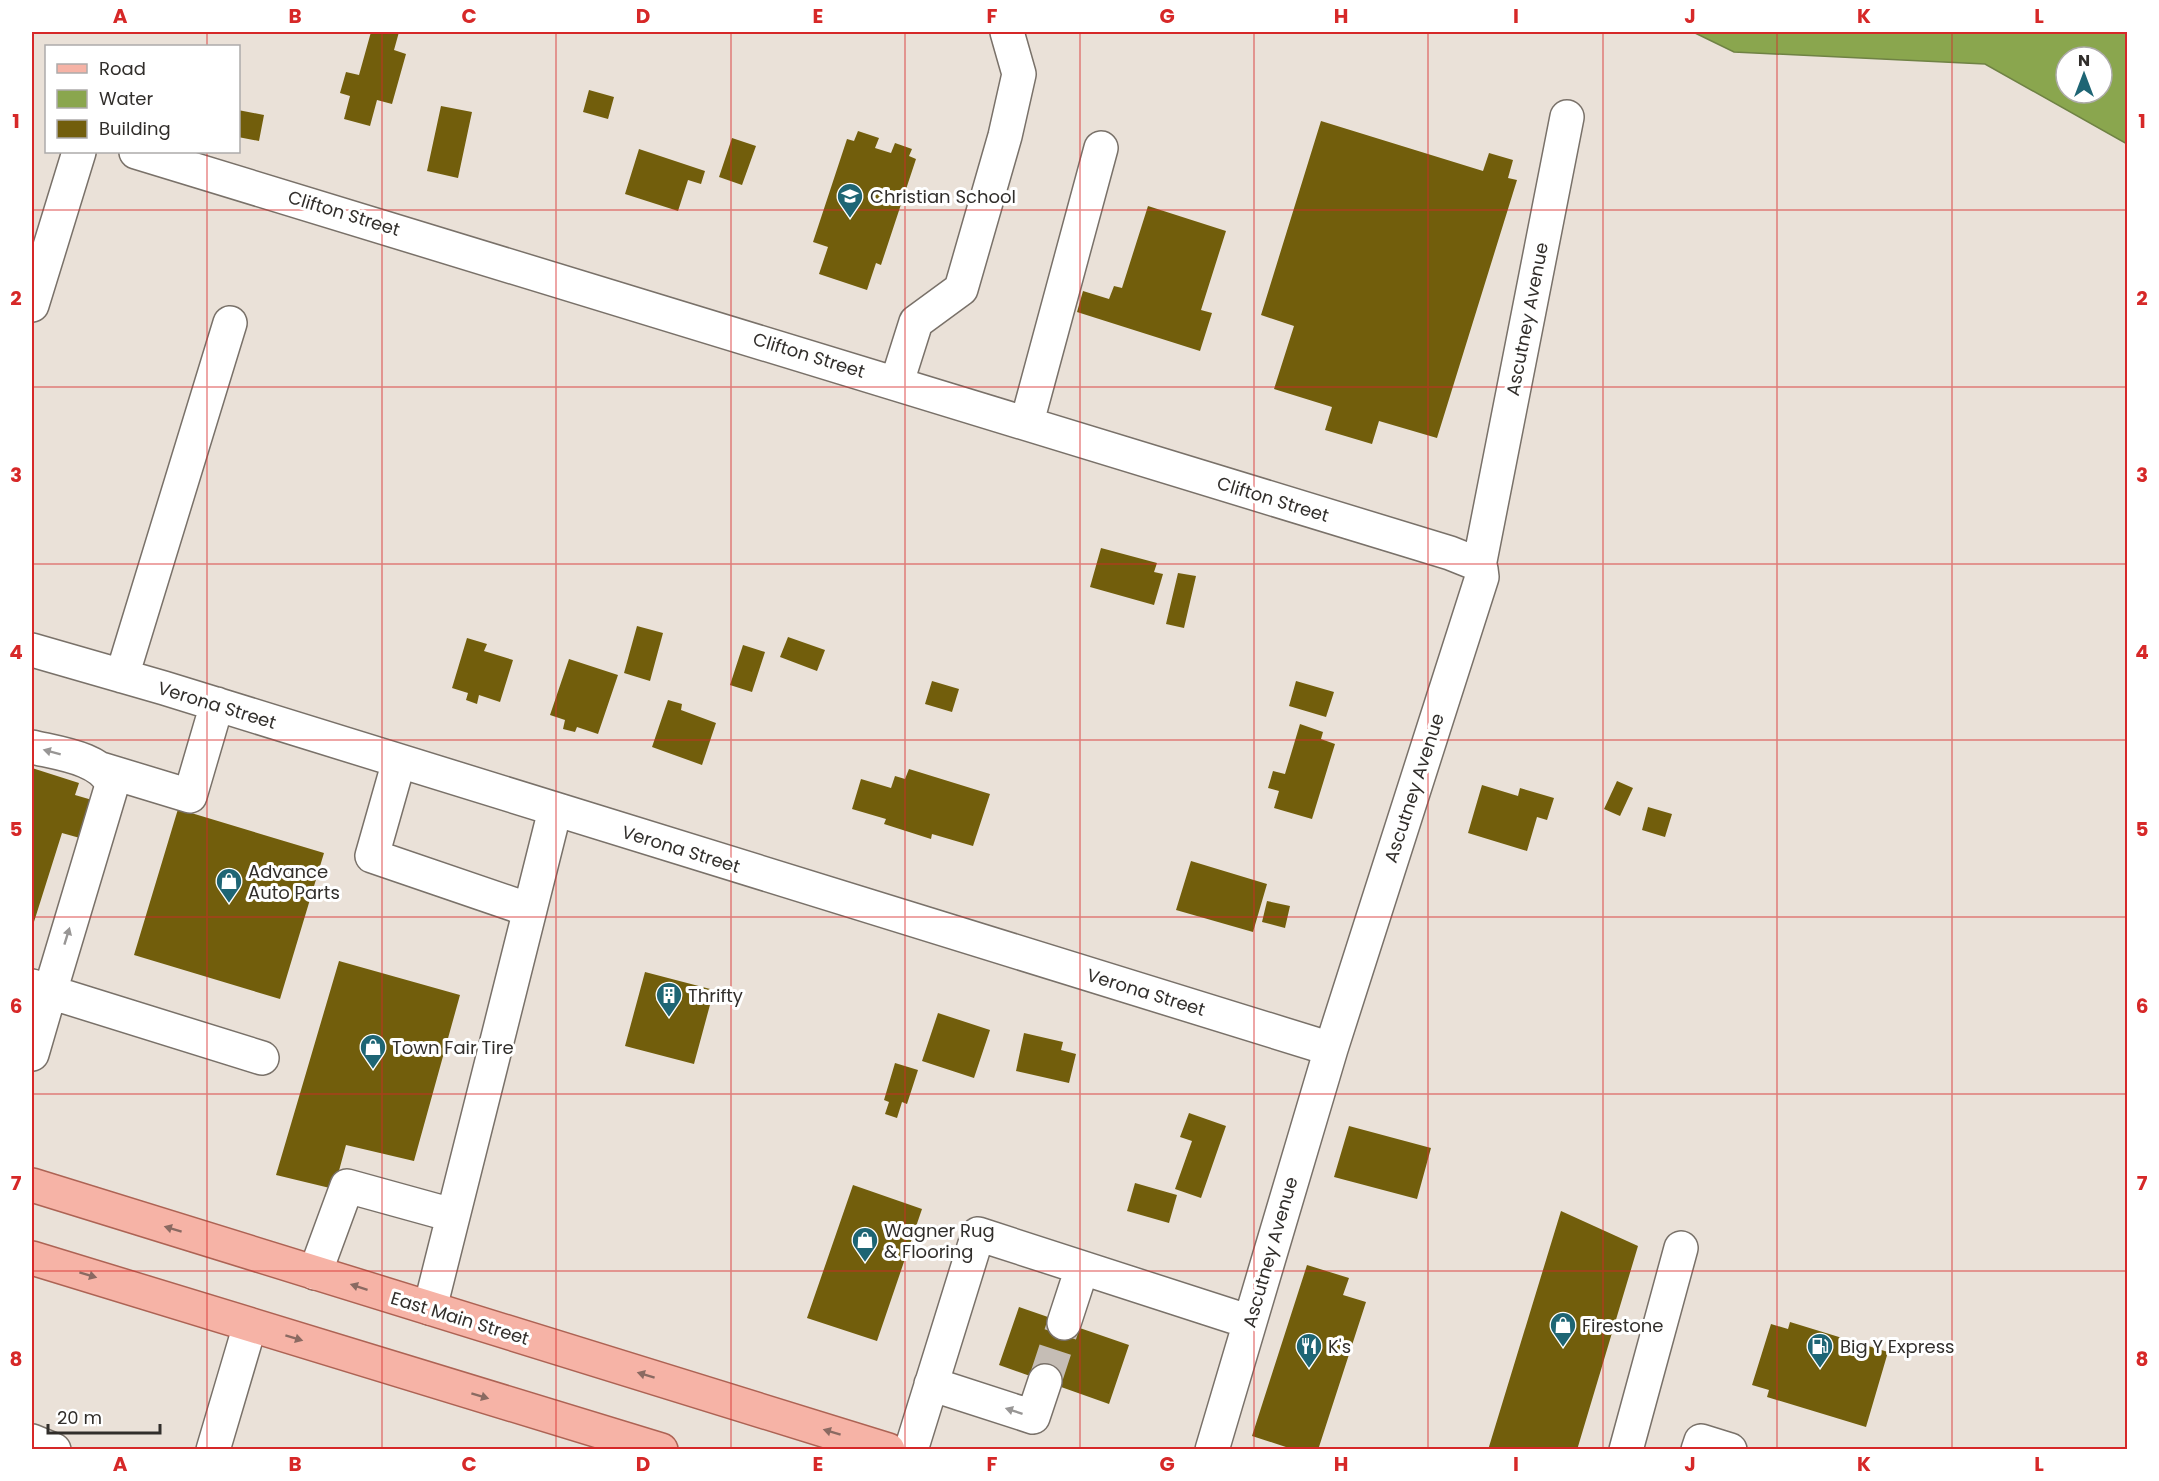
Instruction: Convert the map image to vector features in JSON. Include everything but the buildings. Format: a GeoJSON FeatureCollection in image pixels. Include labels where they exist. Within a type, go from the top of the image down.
{"type":"FeatureCollection","features":[{"type":"Feature","properties":{"kind":"main road","name":"East Main Street"},"geometry":{"type":"LineString","coordinates":[[32,1185],[888,1449]]}},
{"type":"Feature","properties":{"kind":"main road"},"geometry":{"type":"LineString","coordinates":[[32,1258],[661,1449]]}},
{"type":"Feature","properties":{"kind":"street"},"geometry":{"type":"LineString","coordinates":[[897,382],[916,322],[961,289],[1005,136],[1020,74],[1007,32]]}},
{"type":"Feature","properties":{"kind":"street","name":"Ascutney Avenue"},"geometry":{"type":"LineString","coordinates":[[1212,1449],[1331,1048],[1482,577],[1482,569],[1479,566],[1567,117]]}},
{"type":"Feature","properties":{"kind":"street"},"geometry":{"type":"LineString","coordinates":[[1027,422],[1101,147]]}},
{"type":"Feature","properties":{"kind":"street"},"geometry":{"type":"LineString","coordinates":[[32,305],[79,153]]}},
{"type":"Feature","properties":{"kind":"street","name":"Clifton Street"},"geometry":{"type":"LineString","coordinates":[[139,153],[528,268],[1450,553],[1479,566]]}},
{"type":"Feature","properties":{"kind":"street"},"geometry":{"type":"LineString","coordinates":[[123,676],[230,323]]}},
{"type":"Feature","properties":{"kind":"street","name":"Verona Street"},"geometry":{"type":"LineString","coordinates":[[32,650],[217,704],[1331,1048]]}},
{"type":"Feature","properties":{"kind":"street"},"geometry":{"type":"LineString","coordinates":[[32,747],[77,759],[101,769],[190,796],[217,704]]}},
{"type":"Feature","properties":{"kind":"street"},"geometry":{"type":"LineString","coordinates":[[399,761],[372,856],[530,910]]}},
{"type":"Feature","properties":{"kind":"street"},"geometry":{"type":"LineString","coordinates":[[32,1054],[41,989],[111,793],[112,785],[109,776],[101,769]]}},
{"type":"Feature","properties":{"kind":"street"},"geometry":{"type":"LineString","coordinates":[[430,1308],[555,810]]}},
{"type":"Feature","properties":{"kind":"street"},"geometry":{"type":"LineString","coordinates":[[41,989],[262,1058]]}},
{"type":"Feature","properties":{"kind":"street"},"geometry":{"type":"LineString","coordinates":[[315,1273],[347,1186],[452,1215]]}},
{"type":"Feature","properties":{"kind":"street"},"geometry":{"type":"LineString","coordinates":[[912,1449],[978,1234],[1250,1322]]}},
{"type":"Feature","properties":{"kind":"street"},"geometry":{"type":"LineString","coordinates":[[1626,1449],[1681,1248]]}},
{"type":"Feature","properties":{"kind":"street"},"geometry":{"type":"LineString","coordinates":[[1064,1323],[1082,1268]]}},
{"type":"Feature","properties":{"kind":"street"},"geometry":{"type":"LineString","coordinates":[[213,1449],[250,1325]]}},
{"type":"Feature","properties":{"kind":"street"},"geometry":{"type":"LineString","coordinates":[[931,1384],[1033,1417],[1045,1381]]}},
{"type":"Feature","properties":{"kind":"street"},"geometry":{"type":"LineString","coordinates":[[32,1441],[54,1449]]}},
{"type":"Feature","properties":{"kind":"street"},"geometry":{"type":"LineString","coordinates":[[1698,1449],[1701,1441],[1730,1449]]}},
{"type":"Feature","properties":{"kind":"water"},"geometry":{"type":"Polygon","coordinates":[[[1693,32],[2127,32],[2127,144],[2058,105],[2114,105],[2114,45],[2054,45],[2054,103],[1985,64],[1734,52],[1693,32]]]}},
{"type":"Feature","properties":{"kind":"tunnel"},"geometry":{"type":"LineString","coordinates":[[1045,1381],[1064,1323]]}},
{"type":"Feature","properties":{"kind":"place","name":"Christian School"},"geometry":{"type":"Point","coordinates":[850,219]}},
{"type":"Feature","properties":{"kind":"place","name":"Advance Auto Parts"},"geometry":{"type":"Point","coordinates":[229,904]}},
{"type":"Feature","properties":{"kind":"place","name":"Thrifty"},"geometry":{"type":"Point","coordinates":[669,1018]}},
{"type":"Feature","properties":{"kind":"place","name":"Town Fair Tire"},"geometry":{"type":"Point","coordinates":[373,1070]}},
{"type":"Feature","properties":{"kind":"place","name":"Wagner Rug & Flooring"},"geometry":{"type":"Point","coordinates":[865,1263]}},
{"type":"Feature","properties":{"kind":"place","name":"Firestone"},"geometry":{"type":"Point","coordinates":[1563,1348]}},
{"type":"Feature","properties":{"kind":"place","name":"K's"},"geometry":{"type":"Point","coordinates":[1309,1369]}},
{"type":"Feature","properties":{"kind":"place","name":"Big Y Express"},"geometry":{"type":"Point","coordinates":[1820,1369]}}]}
